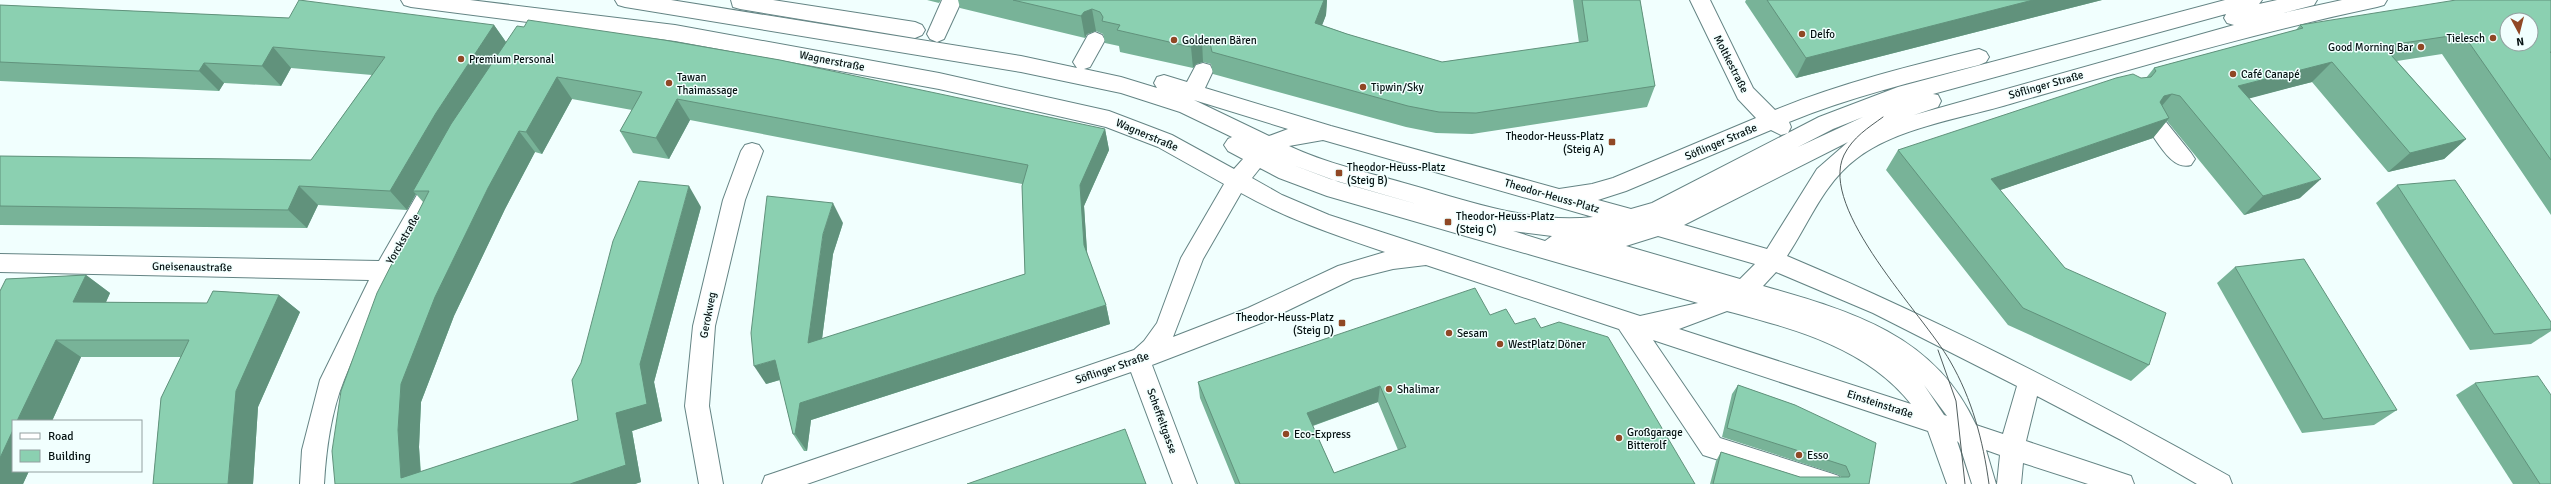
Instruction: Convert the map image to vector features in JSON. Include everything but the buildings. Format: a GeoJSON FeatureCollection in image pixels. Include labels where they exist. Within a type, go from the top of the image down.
{"type":"FeatureCollection","features":[{"type":"Feature","properties":{"kind":"street","name":"Wagnerstraße"},"geometry":{"type":"LineString","coordinates":[[411,0],[538,7],[805,56],[1042,103],[1129,126],[1187,152],[1238,182]]}},
{"type":"Feature","properties":{"kind":"street"},"geometry":{"type":"LineString","coordinates":[[625,0],[1074,74],[1146,91],[1187,106],[1313,182],[1503,229],[1734,296],[1840,319],[1897,348],[1937,381],[1951,401],[1967,433],[1984,484]]}},
{"type":"Feature","properties":{"kind":"street"},"geometry":{"type":"LineString","coordinates":[[726,0],[937,34],[1083,62],[1192,92],[1331,134]]}},
{"type":"Feature","properties":{"kind":"street"},"geometry":{"type":"LineString","coordinates":[[937,34],[952,0]]}},
{"type":"Feature","properties":{"kind":"street","name":"Moltkestraße"},"geometry":{"type":"LineString","coordinates":[[1700,0],[1745,93],[1756,106],[1801,146]]}},
{"type":"Feature","properties":{"kind":"street","name":"Söflinger Straße"},"geometry":{"type":"LineString","coordinates":[[1547,194],[1578,195],[1605,190],[1830,97],[1894,78],[2197,0]]}},
{"type":"Feature","properties":{"kind":"street"},"geometry":{"type":"LineString","coordinates":[[1587,245],[1620,240],[1661,227],[1801,146],[1850,112],[1898,95],[2252,0]]}},
{"type":"Feature","properties":{"kind":"street"},"geometry":{"type":"LineString","coordinates":[[1503,229],[1600,226],[1632,219],[1673,203],[1801,146],[1975,87],[2307,0]]}},
{"type":"Feature","properties":{"kind":"street","name":"Söflinger Straße"},"geometry":{"type":"LineString","coordinates":[[1734,296],[1772,260],[1812,192],[1842,158],[1860,146],[1917,123],[2109,68],[2304,16],[2377,0]]}},
{"type":"Feature","properties":{"kind":"street"},"geometry":{"type":"LineString","coordinates":[[528,34],[538,7],[681,20],[1072,86],[1140,104],[1177,116],[1263,151]]}},
{"type":"Feature","properties":{"kind":"street"},"geometry":{"type":"LineString","coordinates":[[1083,62],[1095,40]]}},
{"type":"Feature","properties":{"kind":"street"},"geometry":{"type":"LineString","coordinates":[[2109,68],[2123,85]]}},
{"type":"Feature","properties":{"kind":"street"},"geometry":{"type":"LineString","coordinates":[[1192,92],[1203,71]]}},
{"type":"Feature","properties":{"kind":"street"},"geometry":{"type":"LineString","coordinates":[[1860,146],[1883,117]]}},
{"type":"Feature","properties":{"kind":"street"},"geometry":{"type":"LineString","coordinates":[[2155,123],[2184,159]]}},
{"type":"Feature","properties":{"kind":"street"},"geometry":{"type":"LineString","coordinates":[[1138,359],[1150,351],[1162,336],[1196,250],[1238,182],[1263,151],[1294,136],[1310,133],[1331,134]]}},
{"type":"Feature","properties":{"kind":"street","name":"Theodor-Heuss-Platz"},"geometry":{"type":"LineString","coordinates":[[1331,134],[1547,194],[1772,260]]}},
{"type":"Feature","properties":{"kind":"street"},"geometry":{"type":"LineString","coordinates":[[1801,146],[1814,177],[1812,192]]}},
{"type":"Feature","properties":{"kind":"street","name":"Gerokweg"},"geometry":{"type":"LineString","coordinates":[[711,484],[697,406],[704,326],[734,200],[752,151]]}},
{"type":"Feature","properties":{"kind":"street","name":"Yorckstraße"},"geometry":{"type":"LineString","coordinates":[[312,484],[314,450],[332,380],[384,271],[445,165]]}},
{"type":"Feature","properties":{"kind":"street"},"geometry":{"type":"LineString","coordinates":[[1238,182],[1274,201],[1323,222],[1448,261],[1632,322],[1687,317],[1734,296]]}},
{"type":"Feature","properties":{"kind":"street"},"geometry":{"type":"LineString","coordinates":[[1503,229],[1587,245],[1734,296],[1860,347],[1899,374],[1920,397],[1937,423],[1951,456],[1959,484]]}},
{"type":"Feature","properties":{"kind":"street","name":"Söflinger Straße"},"geometry":{"type":"LineString","coordinates":[[774,484],[1138,359],[1240,322],[1278,305],[1319,282],[1366,264],[1410,257],[1448,261]]}},
{"type":"Feature","properties":{"kind":"street"},"geometry":{"type":"LineString","coordinates":[[1772,260],[1881,306],[2129,432],[2220,484]]}},
{"type":"Feature","properties":{"kind":"street","name":"Gneisenaustraße"},"geometry":{"type":"LineString","coordinates":[[0,263],[384,271]]}},
{"type":"Feature","properties":{"kind":"street"},"geometry":{"type":"LineString","coordinates":[[1632,322],[1712,447],[1830,484]]}},
{"type":"Feature","properties":{"kind":"street","name":"Einsteinstraße"},"geometry":{"type":"LineString","coordinates":[[1632,322],[2122,484]]}},
{"type":"Feature","properties":{"kind":"street","name":"Scheffeltgasse"},"geometry":{"type":"LineString","coordinates":[[1138,359],[1185,484]]}},
{"type":"Feature","properties":{"kind":"street"},"geometry":{"type":"LineString","coordinates":[[2009,484],[2012,448],[2022,402],[2030,381]]}},
{"type":"Feature","properties":{"kind":"tram line"},"geometry":{"type":"LineString","coordinates":[[1883,117],[1856,138],[1844,155],[1840,177],[1846,203],[1859,232],[1877,261],[1937,341],[1958,375],[1976,420],[1989,484]]}},
{"type":"Feature","properties":{"kind":"tram line"},"geometry":{"type":"LineString","coordinates":[[1938,350],[1956,401],[1965,484]]}},
{"type":"Feature","properties":{"kind":"place","name":"Delfo"},"geometry":{"type":"Point","coordinates":[1802,34]}},
{"type":"Feature","properties":{"kind":"place","name":"Tielesch"},"geometry":{"type":"Point","coordinates":[2493,38]}},
{"type":"Feature","properties":{"kind":"place","name":"Goldenen Bären"},"geometry":{"type":"Point","coordinates":[1174,40]}},
{"type":"Feature","properties":{"kind":"place","name":"Good Morning Bar"},"geometry":{"type":"Point","coordinates":[2421,47]}},
{"type":"Feature","properties":{"kind":"place","name":"Premium Personal"},"geometry":{"type":"Point","coordinates":[461,59]}},
{"type":"Feature","properties":{"kind":"place","name":"Café Canapé"},"geometry":{"type":"Point","coordinates":[2233,74]}},
{"type":"Feature","properties":{"kind":"place","name":"Tawan Thaimassage"},"geometry":{"type":"Point","coordinates":[669,83]}},
{"type":"Feature","properties":{"kind":"place","name":"Tipwin/Sky"},"geometry":{"type":"Point","coordinates":[1363,87]}},
{"type":"Feature","properties":{"kind":"place","name":"Theodor-Heuss-Platz (Steig A)"},"geometry":{"type":"Point","coordinates":[1612,142]}},
{"type":"Feature","properties":{"kind":"place","name":"Theodor-Heuss-Platz (Steig B)"},"geometry":{"type":"Point","coordinates":[1339,173]}},
{"type":"Feature","properties":{"kind":"place","name":"Theodor-Heuss-Platz (Steig C)"},"geometry":{"type":"Point","coordinates":[1448,222]}},
{"type":"Feature","properties":{"kind":"place","name":"Theodor-Heuss-Platz (Steig D)"},"geometry":{"type":"Point","coordinates":[1342,323]}},
{"type":"Feature","properties":{"kind":"place","name":"Sesam"},"geometry":{"type":"Point","coordinates":[1449,333]}},
{"type":"Feature","properties":{"kind":"place","name":"WestPlatz Döner"},"geometry":{"type":"Point","coordinates":[1500,344]}},
{"type":"Feature","properties":{"kind":"place","name":"Shalimar"},"geometry":{"type":"Point","coordinates":[1389,389]}},
{"type":"Feature","properties":{"kind":"place","name":"Eco-Express"},"geometry":{"type":"Point","coordinates":[1286,434]}},
{"type":"Feature","properties":{"kind":"place","name":"Großgarage Bitterolf"},"geometry":{"type":"Point","coordinates":[1619,438]}},
{"type":"Feature","properties":{"kind":"place","name":"Esso"},"geometry":{"type":"Point","coordinates":[1799,455]}}]}
